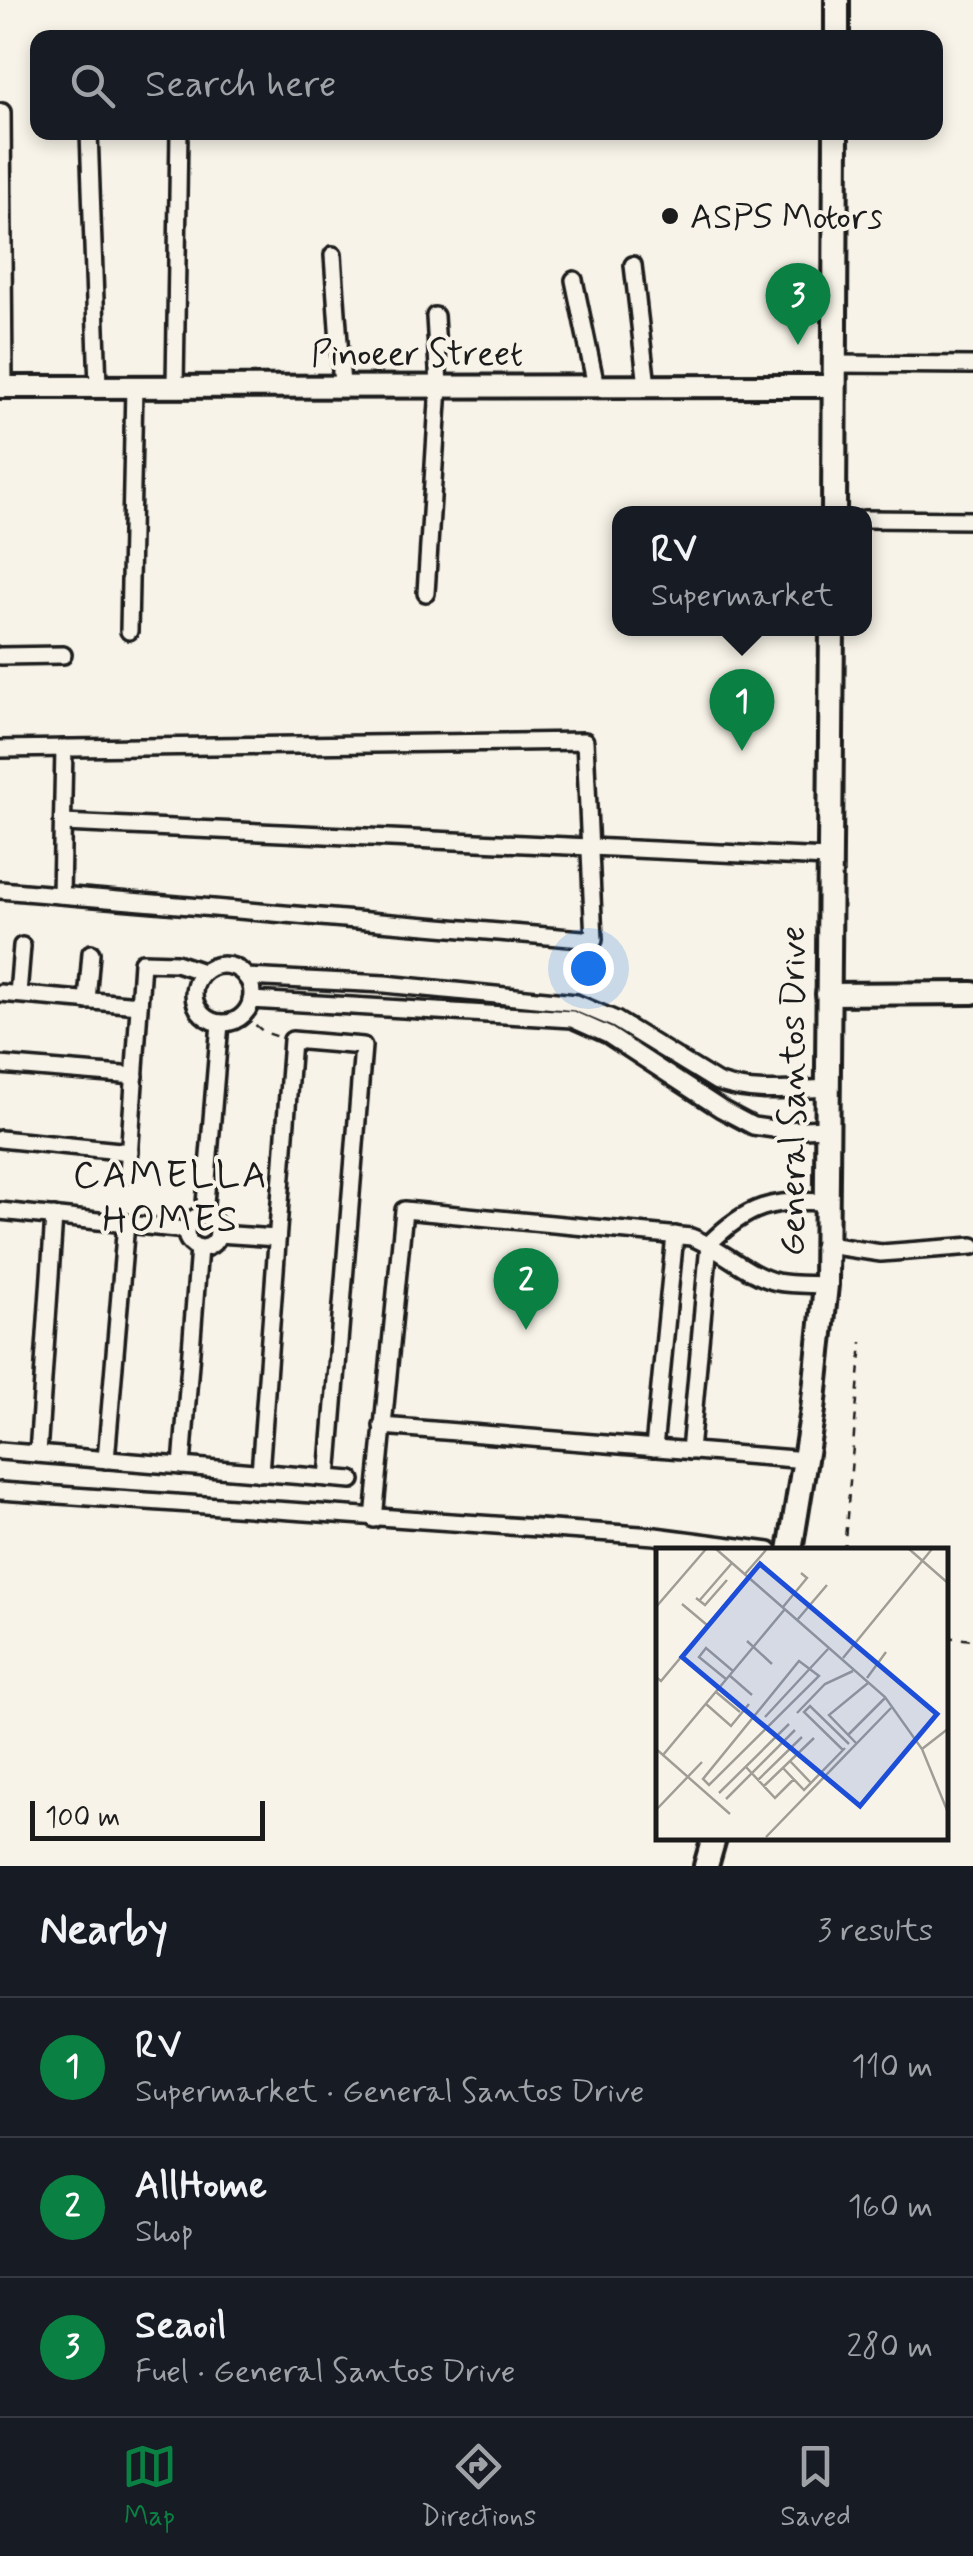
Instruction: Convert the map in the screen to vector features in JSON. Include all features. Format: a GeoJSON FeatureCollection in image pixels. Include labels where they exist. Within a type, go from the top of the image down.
{"type":"FeatureCollection","features":[{"type":"Feature","properties":{"kind":"highway"},"geometry":{"type":"LineString","coordinates":[[836,30],[837,0]]}},
{"type":"Feature","properties":{"kind":"highway"},"geometry":{"type":"LineString","coordinates":[[834,506],[836,140]]}},
{"type":"Feature","properties":{"kind":"highway","name":"General Santos Drive"},"geometry":{"type":"LineString","coordinates":[[791,1548],[806,1460],[828,1245],[832,636]]}},
{"type":"Feature","properties":{"kind":"highway"},"geometry":{"type":"LineString","coordinates":[[706,1866],[713,1841]]}},
{"type":"Feature","properties":{"kind":"main road","name":"Pinoeer Street"},"geometry":{"type":"LineString","coordinates":[[2,388],[647,386],[835,375]]}},
{"type":"Feature","properties":{"kind":"main road"},"geometry":{"type":"LineString","coordinates":[[827,994],[973,993]]}},
{"type":"Feature","properties":{"kind":"street"},"geometry":{"type":"LineString","coordinates":[[2,112],[2,388]]}},
{"type":"Feature","properties":{"kind":"street"},"geometry":{"type":"LineString","coordinates":[[89,140],[98,386]]}},
{"type":"Feature","properties":{"kind":"street"},"geometry":{"type":"LineString","coordinates":[[174,386],[179,140]]}},
{"type":"Feature","properties":{"kind":"street"},"geometry":{"type":"LineString","coordinates":[[333,255],[342,386]]}},
{"type":"Feature","properties":{"kind":"street"},"geometry":{"type":"LineString","coordinates":[[633,265],[647,386]]}},
{"type":"Feature","properties":{"kind":"street"},"geometry":{"type":"LineString","coordinates":[[574,280],[596,386]]}},
{"type":"Feature","properties":{"kind":"street"},"geometry":{"type":"LineString","coordinates":[[426,593],[438,386],[436,316]]}},
{"type":"Feature","properties":{"kind":"street"},"geometry":{"type":"LineString","coordinates":[[835,375],[973,365]]}},
{"type":"Feature","properties":{"kind":"street"},"geometry":{"type":"LineString","coordinates":[[129,632],[134,386]]}},
{"type":"Feature","properties":{"kind":"street"},"geometry":{"type":"LineString","coordinates":[[872,519],[973,520]]}},
{"type":"Feature","properties":{"kind":"street"},"geometry":{"type":"LineString","coordinates":[[0,656],[63,655]]}},
{"type":"Feature","properties":{"kind":"street"},"geometry":{"type":"LineString","coordinates":[[0,749],[585,740],[594,940],[0,890]]}},
{"type":"Feature","properties":{"kind":"street"},"geometry":{"type":"LineString","coordinates":[[61,895],[64,748]]}},
{"type":"Feature","properties":{"kind":"street"},"geometry":{"type":"LineString","coordinates":[[63,823],[828,858]]}},
{"type":"Feature","properties":{"kind":"street"},"geometry":{"type":"LineString","coordinates":[[18,994],[22,946]]}},
{"type":"Feature","properties":{"kind":"street"},"geometry":{"type":"LineString","coordinates":[[87,1000],[91,952]]}},
{"type":"Feature","properties":{"kind":"street"},"geometry":{"type":"LineString","coordinates":[[128,1174],[142,962],[176,963],[202,972]]}},
{"type":"Feature","properties":{"kind":"street"},"geometry":{"type":"LineString","coordinates":[[246,976],[252,992],[247,1007],[229,1022],[205,1017],[195,1003],[194,987],[202,972],[226,964],[246,976],[385,984],[576,1003],[616,1020],[717,1082],[734,1088],[826,1088]]}},
{"type":"Feature","properties":{"kind":"street"},"geometry":{"type":"LineString","coordinates":[[0,993],[139,1005]]}},
{"type":"Feature","properties":{"kind":"street"},"geometry":{"type":"LineString","coordinates":[[247,1007],[572,1020],[608,1034],[720,1109],[753,1126],[781,1130],[826,1128]]}},
{"type":"Feature","properties":{"kind":"street"},"geometry":{"type":"LineString","coordinates":[[204,1216],[220,1022]]}},
{"type":"Feature","properties":{"kind":"street"},"geometry":{"type":"LineString","coordinates":[[260,1472],[292,1040],[363,1046],[328,1478]]}},
{"type":"Feature","properties":{"kind":"street"},"geometry":{"type":"LineString","coordinates":[[0,1065],[135,1076]]}},
{"type":"Feature","properties":{"kind":"street"},"geometry":{"type":"LineString","coordinates":[[0,1139],[130,1152]]}},
{"type":"Feature","properties":{"kind":"street"},"geometry":{"type":"LineString","coordinates":[[690,1451],[709,1244],[732,1221],[760,1208],[789,1200],[827,1202]]}},
{"type":"Feature","properties":{"kind":"street"},"geometry":{"type":"LineString","coordinates":[[374,1519],[404,1210],[675,1235],[709,1244],[776,1282],[826,1286]]}},
{"type":"Feature","properties":{"kind":"street"},"geometry":{"type":"LineString","coordinates":[[0,1211],[186,1230]]}},
{"type":"Feature","properties":{"kind":"street"},"geometry":{"type":"LineString","coordinates":[[38,1454],[54,1216]]}},
{"type":"Feature","properties":{"kind":"street"},"geometry":{"type":"LineString","coordinates":[[204,1216],[214,1222],[218,1234],[211,1245],[199,1248],[189,1242],[186,1230],[192,1219],[204,1216]]}},
{"type":"Feature","properties":{"kind":"street"},"geometry":{"type":"LineString","coordinates":[[106,1460],[126,1224]]}},
{"type":"Feature","properties":{"kind":"street"},"geometry":{"type":"LineString","coordinates":[[218,1234],[277,1238]]}},
{"type":"Feature","properties":{"kind":"street"},"geometry":{"type":"LineString","coordinates":[[654,1448],[675,1235]]}},
{"type":"Feature","properties":{"kind":"street"},"geometry":{"type":"LineString","coordinates":[[828,1245],[880,1253],[973,1246]]}},
{"type":"Feature","properties":{"kind":"street"},"geometry":{"type":"LineString","coordinates":[[182,1466],[199,1248]]}},
{"type":"Feature","properties":{"kind":"street"},"geometry":{"type":"LineString","coordinates":[[382,1426],[806,1460]]}},
{"type":"Feature","properties":{"kind":"street"},"geometry":{"type":"LineString","coordinates":[[0,1452],[352,1480]]}},
{"type":"Feature","properties":{"kind":"street"},"geometry":{"type":"LineString","coordinates":[[0,1491],[655,1536],[746,1548]]}},
{"type":"Feature","properties":{"kind":"path"},"geometry":{"type":"LineString","coordinates":[[247,1007],[264,1032],[292,1040]]}},
{"type":"Feature","properties":{"kind":"path"},"geometry":{"type":"LineString","coordinates":[[844,1548],[862,1342]]}},
{"type":"Feature","properties":{"kind":"path"},"geometry":{"type":"LineString","coordinates":[[948,1637],[973,1640]]}},
{"type":"Feature","properties":{"kind":"place","name":"ASPS Motors"},"geometry":{"type":"Point","coordinates":[670,216]}},
{"type":"Feature","properties":{"kind":"place","name":"Seaoil"},"geometry":{"type":"Point","coordinates":[798,345]}},
{"type":"Feature","properties":{"kind":"place","name":"RV"},"geometry":{"type":"Point","coordinates":[742,751]}},
{"type":"Feature","properties":{"kind":"place","name":"AllHome"},"geometry":{"type":"Point","coordinates":[526,1330]}},
{"type":"Feature","properties":{"kind":"district","name":"CAMELLA HOMES"},"geometry":{"type":"Point","coordinates":[171,1196]}}]}
